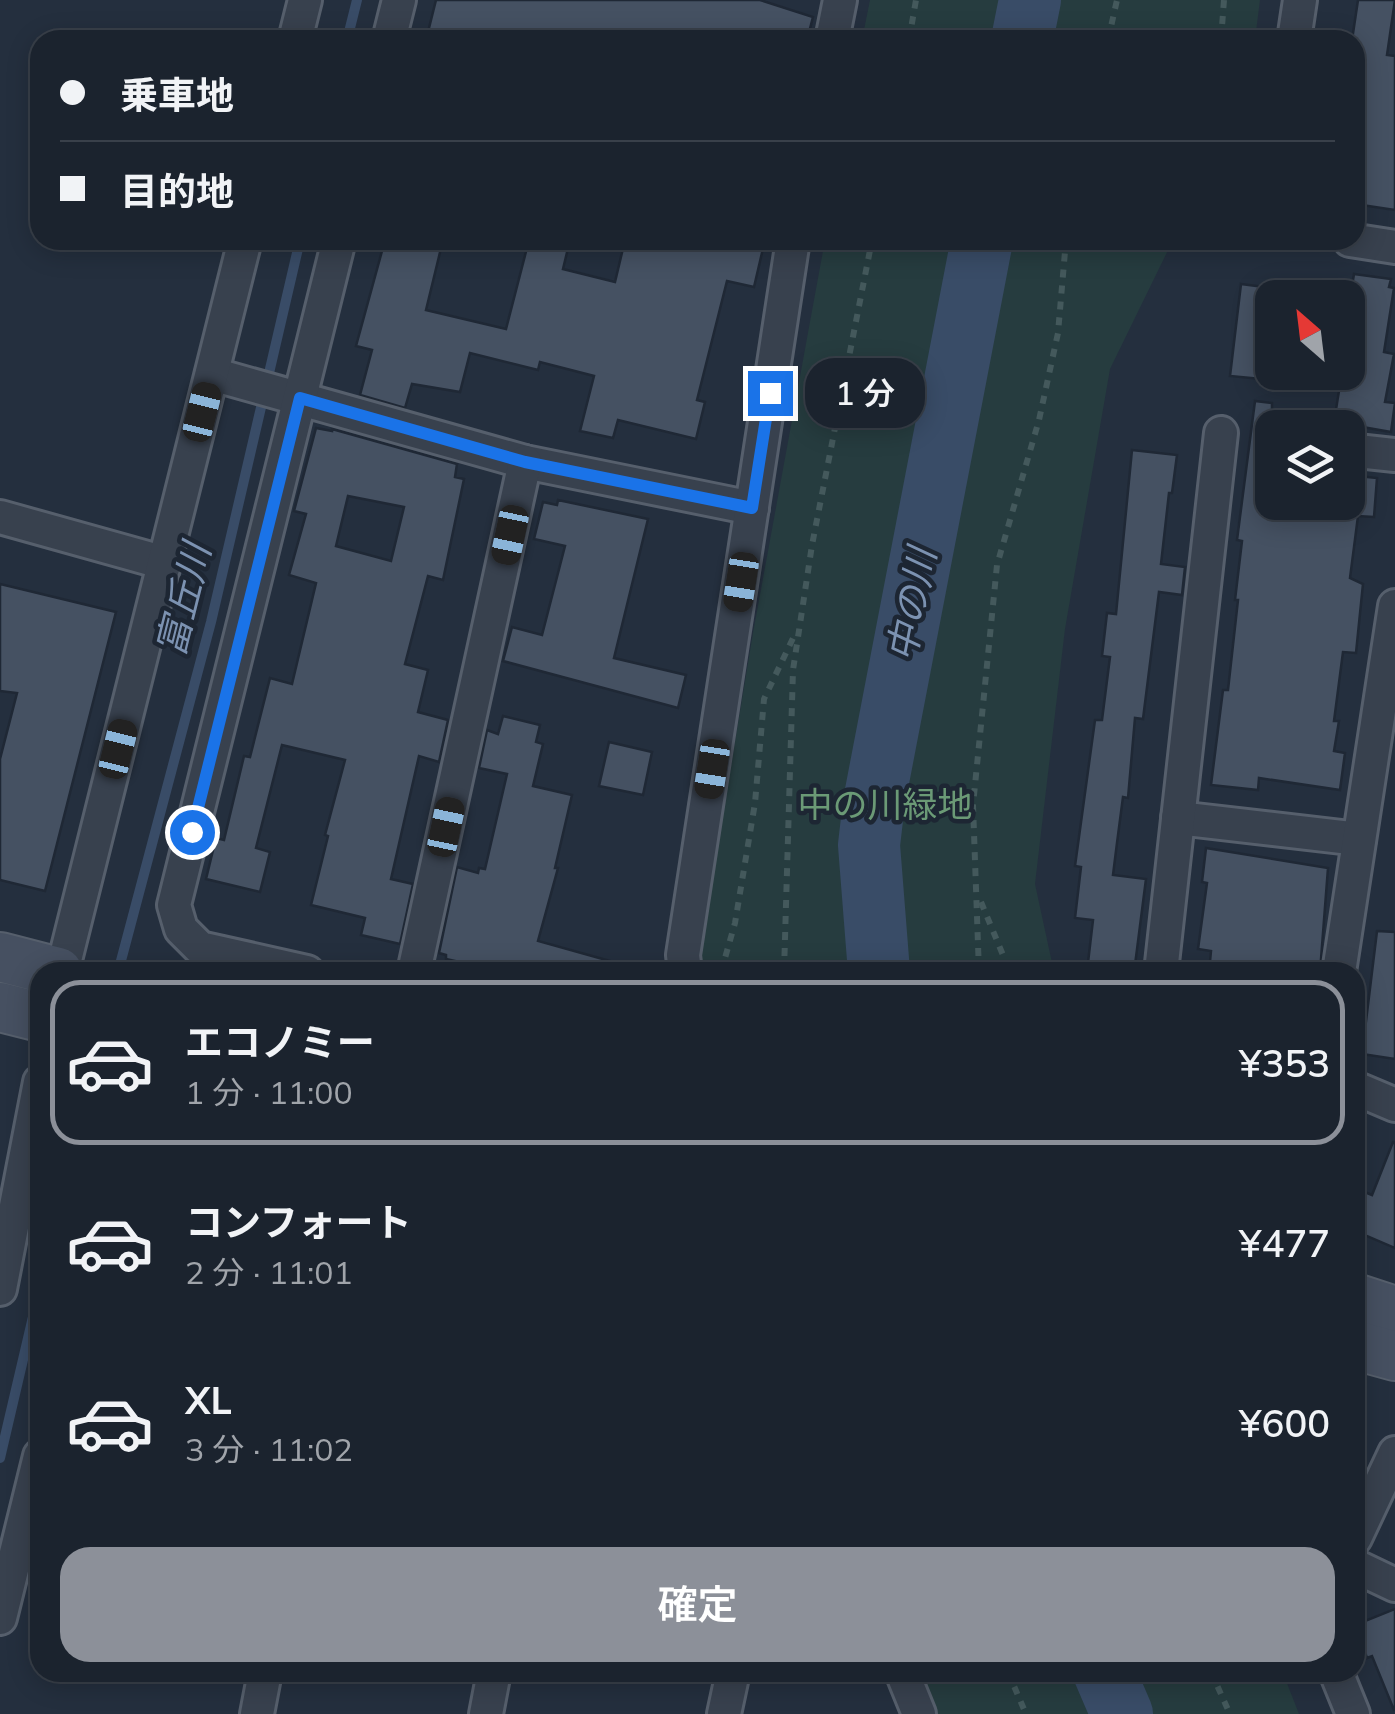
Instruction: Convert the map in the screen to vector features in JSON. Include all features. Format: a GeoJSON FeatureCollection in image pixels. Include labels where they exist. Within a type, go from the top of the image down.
{"type":"FeatureCollection","features":[{"type":"Feature","properties":{"kind":"street"},"geometry":{"type":"LineString","coordinates":[[298,30],[305,0]]}},
{"type":"Feature","properties":{"kind":"street"},"geometry":{"type":"LineString","coordinates":[[392,30],[399,0]]}},
{"type":"Feature","properties":{"kind":"street"},"geometry":{"type":"LineString","coordinates":[[834,30],[840,0]]}},
{"type":"Feature","properties":{"kind":"street"},"geometry":{"type":"LineString","coordinates":[[1296,30],[1300,0]]}},
{"type":"Feature","properties":{"kind":"street"},"geometry":{"type":"LineString","coordinates":[[1365,242],[1395,247]]}},
{"type":"Feature","properties":{"kind":"street"},"geometry":{"type":"LineString","coordinates":[[63,962],[165,563],[223,377],[243,250]]}},
{"type":"Feature","properties":{"kind":"street"},"geometry":{"type":"LineString","coordinates":[[262,962],[200,948],[181,929],[174,905],[291,396],[336,250]]}},
{"type":"Feature","properties":{"kind":"street"},"geometry":{"type":"LineString","coordinates":[[684,962],[792,250]]}},
{"type":"Feature","properties":{"kind":"street"},"geometry":{"type":"LineString","coordinates":[[223,377],[525,462],[752,508]]}},
{"type":"Feature","properties":{"kind":"street"},"geometry":{"type":"LineString","coordinates":[[1162,962],[1221,433]]}},
{"type":"Feature","properties":{"kind":"street"},"geometry":{"type":"LineString","coordinates":[[1365,452],[1395,455]]}},
{"type":"Feature","properties":{"kind":"street"},"geometry":{"type":"LineString","coordinates":[[416,962],[525,462]]}},
{"type":"Feature","properties":{"kind":"street"},"geometry":{"type":"LineString","coordinates":[[0,518],[165,563]]}},
{"type":"Feature","properties":{"kind":"street"},"geometry":{"type":"LineString","coordinates":[[1341,962],[1395,606]]}},
{"type":"Feature","properties":{"kind":"street"},"geometry":{"type":"LineString","coordinates":[[1178,818],[1359,839]]}},
{"type":"Feature","properties":{"kind":"street"},"geometry":{"type":"LineString","coordinates":[[0,956],[30,964]]}},
{"type":"Feature","properties":{"kind":"street"},"geometry":{"type":"LineString","coordinates":[[0,1006],[30,1014]]}},
{"type":"Feature","properties":{"kind":"street"},"geometry":{"type":"LineString","coordinates":[[1365,1092],[1395,1105]]}},
{"type":"Feature","properties":{"kind":"street"},"geometry":{"type":"LineString","coordinates":[[0,1288],[30,1134]]}},
{"type":"Feature","properties":{"kind":"street"},"geometry":{"type":"LineString","coordinates":[[1365,1301],[1395,1311]]}},
{"type":"Feature","properties":{"kind":"street"},"geometry":{"type":"LineString","coordinates":[[1365,1348],[1395,1356]]}},
{"type":"Feature","properties":{"kind":"street"},"geometry":{"type":"LineString","coordinates":[[1365,1517],[1395,1453]]}},
{"type":"Feature","properties":{"kind":"street"},"geometry":{"type":"LineString","coordinates":[[0,1618],[30,1496]]}},
{"type":"Feature","properties":{"kind":"street"},"geometry":{"type":"LineString","coordinates":[[1365,1571],[1395,1585]]}},
{"type":"Feature","properties":{"kind":"street"},"geometry":{"type":"LineString","coordinates":[[256,1714],[263,1682]]}},
{"type":"Feature","properties":{"kind":"street"},"geometry":{"type":"LineString","coordinates":[[486,1714],[492,1682]]}},
{"type":"Feature","properties":{"kind":"street"},"geometry":{"type":"LineString","coordinates":[[724,1714],[731,1682]]}},
{"type":"Feature","properties":{"kind":"street"},"geometry":{"type":"LineString","coordinates":[[906,1682],[918,1714]]}},
{"type":"Feature","properties":{"kind":"street"},"geometry":{"type":"LineString","coordinates":[[1340,1682],[1353,1714]]}},
{"type":"Feature","properties":{"kind":"path"},"geometry":{"type":"LineString","coordinates":[[911,30],[916,0]]}},
{"type":"Feature","properties":{"kind":"path"},"geometry":{"type":"LineString","coordinates":[[1110,30],[1117,0]]}},
{"type":"Feature","properties":{"kind":"path"},"geometry":{"type":"LineString","coordinates":[[1222,30],[1224,0]]}},
{"type":"Feature","properties":{"kind":"path"},"geometry":{"type":"LineString","coordinates":[[784,962],[792,670],[812,545],[870,250]]}},
{"type":"Feature","properties":{"kind":"path"},"geometry":{"type":"LineString","coordinates":[[979,962],[973,805],[997,565],[1039,420],[1058,333],[1065,250]]}},
{"type":"Feature","properties":{"kind":"path"},"geometry":{"type":"LineString","coordinates":[[724,962],[735,923],[755,804],[764,699],[800,624]]}},
{"type":"Feature","properties":{"kind":"path"},"geometry":{"type":"LineString","coordinates":[[979,896],[1006,962]]}},
{"type":"Feature","properties":{"kind":"path"},"geometry":{"type":"LineString","coordinates":[[1010,1682],[1026,1714]]}},
{"type":"Feature","properties":{"kind":"path"},"geometry":{"type":"LineString","coordinates":[[1216,1682],[1230,1714]]}},
{"type":"Feature","properties":{"kind":"green space"},"geometry":{"type":"Polygon","coordinates":[[[870,0],[1260,0],[1256,30],[864,30],[870,0]]]}},
{"type":"Feature","properties":{"kind":"green space","name":"中の川緑地"},"geometry":{"type":"Polygon","coordinates":[[[823,250],[1168,250],[1110,369],[1065,629],[1035,884],[1052,962],[699,962],[753,633],[823,250]]]}},
{"type":"Feature","properties":{"kind":"green space"},"geometry":{"type":"Polygon","coordinates":[[[920,1682],[1287,1682],[1299,1714],[933,1714],[920,1682]]]}},
{"type":"Feature","properties":{"kind":"building"},"geometry":{"type":"Polygon","coordinates":[[[436,0],[760,0],[813,17],[810,30],[428,30],[436,0]]]}},
{"type":"Feature","properties":{"kind":"building"},"geometry":{"type":"Polygon","coordinates":[[[1358,0],[1395,0],[1387,55],[1395,56],[1395,210],[1365,206],[1365,30],[1354,30],[1358,0]]]}},
{"type":"Feature","properties":{"kind":"building"},"geometry":{"type":"Polygon","coordinates":[[[382,250],[441,250],[426,310],[506,329],[526,250],[568,250],[563,269],[615,282],[623,250],[763,250],[754,287],[727,281],[697,400],[705,402],[696,439],[618,420],[613,438],[580,431],[594,376],[540,362],[538,370],[470,353],[460,392],[412,384],[405,408],[360,395],[372,350],[356,346],[382,250]]]}},
{"type":"Feature","properties":{"kind":"building"},"geometry":{"type":"Polygon","coordinates":[[[1354,274],[1391,279],[1389,287],[1394,288],[1384,352],[1394,354],[1385,402],[1395,403],[1391,432],[1365,427],[1365,410],[1336,410],[1339,390],[1365,390],[1365,280],[1353,280],[1354,274]]]}},
{"type":"Feature","properties":{"kind":"building"},"geometry":{"type":"Polygon","coordinates":[[[1241,284],[1255,286],[1255,378],[1230,376],[1241,284]]]}},
{"type":"Feature","properties":{"kind":"building"},"geometry":{"type":"Polygon","coordinates":[[[1255,401],[1272,403],[1272,410],[1255,410],[1255,520],[1357,520],[1350,578],[1363,584],[1356,653],[1343,652],[1334,721],[1339,721],[1334,751],[1345,753],[1340,790],[1259,778],[1258,790],[1211,785],[1223,690],[1228,690],[1238,600],[1242,541],[1237,540],[1255,401]]]}},
{"type":"Feature","properties":{"kind":"building"},"geometry":{"type":"Polygon","coordinates":[[[316,428],[457,464],[455,477],[464,479],[443,580],[428,576],[405,664],[428,670],[418,712],[448,720],[439,762],[419,756],[391,879],[413,884],[400,944],[361,935],[365,918],[311,905],[345,760],[282,745],[256,848],[270,852],[260,892],[206,879],[216,838],[224,840],[244,756],[250,757],[270,678],[292,684],[316,583],[289,575],[306,514],[294,511],[316,428]],[[348,496],[336,546],[391,561],[404,507],[348,496]]]}},
{"type":"Feature","properties":{"kind":"building"},"geometry":{"type":"Polygon","coordinates":[[[1132,450],[1177,455],[1161,564],[1185,567],[1182,595],[1159,592],[1143,719],[1135,718],[1128,798],[1123,797],[1113,875],[1146,879],[1135,962],[1088,962],[1093,920],[1075,918],[1081,867],[1075,866],[1095,720],[1102,720],[1110,657],[1102,656],[1107,613],[1116,614],[1132,450]]]}},
{"type":"Feature","properties":{"kind":"building"},"geometry":{"type":"Polygon","coordinates":[[[1365,477],[1377,478],[1374,517],[1365,516],[1365,477]]]}},
{"type":"Feature","properties":{"kind":"building"},"geometry":{"type":"Polygon","coordinates":[[[558,500],[648,519],[614,658],[686,675],[678,708],[503,661],[512,627],[542,635],[565,546],[534,539],[543,502],[557,505],[558,500]]]}},
{"type":"Feature","properties":{"kind":"building"},"geometry":{"type":"Polygon","coordinates":[[[0,584],[116,612],[45,891],[0,880],[0,759],[17,693],[0,691],[0,584]]]}},
{"type":"Feature","properties":{"kind":"building"},"geometry":{"type":"Polygon","coordinates":[[[503,716],[540,725],[536,742],[543,744],[533,786],[572,795],[538,941],[613,962],[459,962],[439,953],[457,867],[478,873],[479,868],[485,869],[507,774],[479,768],[487,730],[498,734],[503,716]]]}},
{"type":"Feature","properties":{"kind":"building"},"geometry":{"type":"Polygon","coordinates":[[[609,742],[652,752],[643,795],[599,786],[609,742]]]}},
{"type":"Feature","properties":{"kind":"building"},"geometry":{"type":"Polygon","coordinates":[[[1206,848],[1328,868],[1321,962],[1210,962],[1211,951],[1198,949],[1207,883],[1202,882],[1206,848]]]}},
{"type":"Feature","properties":{"kind":"building"},"geometry":{"type":"Polygon","coordinates":[[[1377,931],[1395,932],[1395,1059],[1365,1054],[1377,931]]]}},
{"type":"Feature","properties":{"kind":"building"},"geometry":{"type":"Polygon","coordinates":[[[1395,1142],[1395,1248],[1365,1235],[1365,1192],[1372,1195],[1395,1142]]]}},
{"type":"Feature","properties":{"kind":"building"},"geometry":{"type":"Polygon","coordinates":[[[1395,1609],[1395,1710],[1372,1656],[1367,1658],[1365,1652],[1365,1621],[1395,1609]]]}},
{"type":"Feature","properties":{"kind":"waterway","name":"富丘川"},"geometry":{"type":"LineString","coordinates":[[350,30],[357,0]]}},
{"type":"Feature","properties":{"kind":"waterway","name":"中の川"},"geometry":{"type":"LineString","coordinates":[[1024,30],[1030,0]]}},
{"type":"Feature","properties":{"kind":"waterway","name":"富丘川"},"geometry":{"type":"LineString","coordinates":[[121,962],[211,622],[298,250]]}},
{"type":"Feature","properties":{"kind":"waterway","name":"中の川"},"geometry":{"type":"LineString","coordinates":[[878,962],[869,845],[874,802],[980,250]]}},
{"type":"Feature","properties":{"kind":"waterway","name":"富丘川"},"geometry":{"type":"LineString","coordinates":[[0,1458],[30,1330]]}},
{"type":"Feature","properties":{"kind":"waterway","name":"中の川"},"geometry":{"type":"LineString","coordinates":[[1108,1682],[1122,1714]]}},
{"type":"Feature","properties":{"kind":"route"},"geometry":{"type":"LineString","coordinates":[[192,832],[300,398],[525,462],[752,508],[770,393]]}}]}
